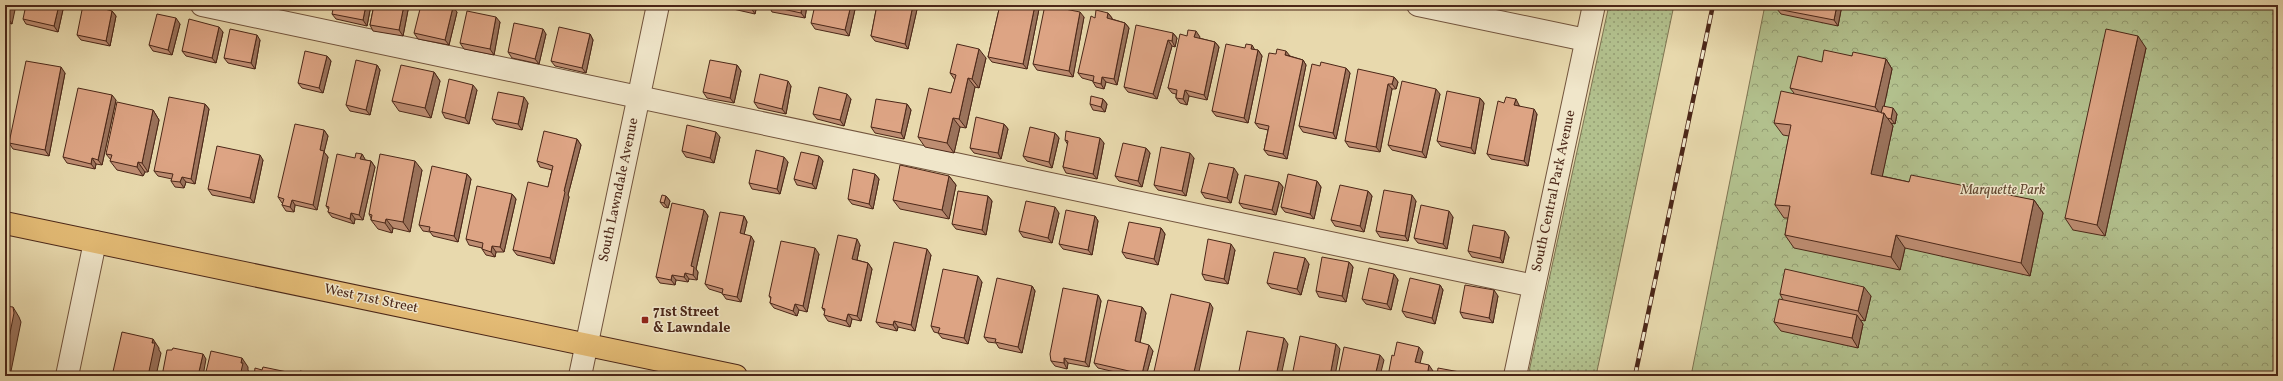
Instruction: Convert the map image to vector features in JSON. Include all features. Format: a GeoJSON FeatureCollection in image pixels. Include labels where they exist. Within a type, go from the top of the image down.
{"type":"FeatureCollection","features":[{"type":"Feature","properties":{"kind":"main road","name":"West 71st Street"},"geometry":{"type":"LineString","coordinates":[[5,223],[736,376]]}},
{"type":"Feature","properties":{"kind":"street"},"geometry":{"type":"LineString","coordinates":[[202,5],[1534,286]]}},
{"type":"Feature","properties":{"kind":"street","name":"South Lawndale Avenue"},"geometry":{"type":"LineString","coordinates":[[580,376],[658,5]]}},
{"type":"Feature","properties":{"kind":"street"},"geometry":{"type":"LineString","coordinates":[[1418,5],[1586,40]]}},
{"type":"Feature","properties":{"kind":"street","name":"South Central Park Avenue"},"geometry":{"type":"LineString","coordinates":[[1515,376],[1594,5]]}},
{"type":"Feature","properties":{"kind":"street"},"geometry":{"type":"LineString","coordinates":[[67,376],[95,242]]}},
{"type":"Feature","properties":{"kind":"green space"},"geometry":{"type":"Polygon","coordinates":[[[1609,5],[1674,5],[1596,376],[1528,376],[1609,5]]]}},
{"type":"Feature","properties":{"kind":"green space","name":"Marquette Park"},"geometry":{"type":"Polygon","coordinates":[[[1765,5],[2278,5],[2278,376],[1691,376],[1765,5]]]}},
{"type":"Feature","properties":{"kind":"building"},"geometry":{"type":"Polygon","coordinates":[[[26,5],[59,5],[54,26],[23,19],[26,5]]]}},
{"type":"Feature","properties":{"kind":"building"},"geometry":{"type":"Polygon","coordinates":[[[83,5],[90,5],[112,11],[106,41],[77,35],[83,5]]]}},
{"type":"Feature","properties":{"kind":"building"},"geometry":{"type":"Polygon","coordinates":[[[334,5],[366,5],[363,20],[332,14],[334,5]]]}},
{"type":"Feature","properties":{"kind":"building"},"geometry":{"type":"Polygon","coordinates":[[[374,5],[404,5],[399,30],[370,25],[374,5]]]}},
{"type":"Feature","properties":{"kind":"building"},"geometry":{"type":"Polygon","coordinates":[[[421,5],[446,5],[453,7],[445,40],[414,33],[421,5]]]}},
{"type":"Feature","properties":{"kind":"building"},"geometry":{"type":"Polygon","coordinates":[[[737,5],[752,5],[751,8],[737,5]]]}},
{"type":"Feature","properties":{"kind":"building"},"geometry":{"type":"Polygon","coordinates":[[[769,5],[802,5],[801,13],[769,5]]]}},
{"type":"Feature","properties":{"kind":"building"},"geometry":{"type":"Polygon","coordinates":[[[815,5],[851,5],[845,30],[811,23],[815,5]]]}},
{"type":"Feature","properties":{"kind":"building"},"geometry":{"type":"Polygon","coordinates":[[[877,5],[913,5],[905,44],[871,36],[877,5]]]}},
{"type":"Feature","properties":{"kind":"building"},"geometry":{"type":"Polygon","coordinates":[[[1000,5],[1035,5],[1023,64],[988,57],[1000,5]]]}},
{"type":"Feature","properties":{"kind":"building"},"geometry":{"type":"Polygon","coordinates":[[[1045,5],[1080,12],[1069,71],[1033,64],[1045,5]]]}},
{"type":"Feature","properties":{"kind":"building"},"geometry":{"type":"Polygon","coordinates":[[[1778,5],[1837,5],[1834,20],[1777,9],[1778,5]]]}},
{"type":"Feature","properties":{"kind":"building"},"geometry":{"type":"Polygon","coordinates":[[[1096,10],[1108,13],[1107,18],[1125,23],[1114,79],[1102,77],[1101,84],[1093,82],[1094,76],[1078,73],[1091,16],[1095,18],[1096,10]]]}},
{"type":"Feature","properties":{"kind":"building"},"geometry":{"type":"Polygon","coordinates":[[[467,11],[496,17],[490,49],[460,43],[467,11]]]}},
{"type":"Feature","properties":{"kind":"building"},"geometry":{"type":"Polygon","coordinates":[[[157,14],[176,18],[168,50],[149,45],[157,14]]]}},
{"type":"Feature","properties":{"kind":"building"},"geometry":{"type":"Polygon","coordinates":[[[189,19],[219,27],[212,58],[182,51],[189,19]]]}},
{"type":"Feature","properties":{"kind":"building"},"geometry":{"type":"Polygon","coordinates":[[[514,23],[543,29],[535,59],[508,52],[514,23]]]}},
{"type":"Feature","properties":{"kind":"building"},"geometry":{"type":"Polygon","coordinates":[[[1136,25],[1173,33],[1172,41],[1168,40],[1153,94],[1124,87],[1136,25]]]}},
{"type":"Feature","properties":{"kind":"building"},"geometry":{"type":"Polygon","coordinates":[[[559,27],[590,34],[582,68],[551,61],[559,27]]]}},
{"type":"Feature","properties":{"kind":"building"},"geometry":{"type":"Polygon","coordinates":[[[230,29],[257,35],[251,63],[224,58],[230,29]]]}},
{"type":"Feature","properties":{"kind":"building"},"geometry":{"type":"Polygon","coordinates":[[[2106,29],[2138,36],[2097,225],[2065,218],[2106,29]]]}},
{"type":"Feature","properties":{"kind":"building"},"geometry":{"type":"Polygon","coordinates":[[[1188,30],[1196,31],[1194,37],[1215,42],[1204,95],[1185,90],[1183,99],[1176,98],[1177,90],[1168,88],[1180,34],[1187,36],[1188,30]]]}},
{"type":"Feature","properties":{"kind":"building"},"geometry":{"type":"Polygon","coordinates":[[[957,44],[979,49],[972,79],[968,78],[959,119],[953,118],[947,143],[918,137],[929,88],[951,93],[956,75],[950,73],[957,44]]]}},
{"type":"Feature","properties":{"kind":"building"},"geometry":{"type":"Polygon","coordinates":[[[1226,44],[1245,48],[1246,44],[1252,45],[1251,49],[1258,50],[1244,118],[1212,111],[1226,44]]]}},
{"type":"Feature","properties":{"kind":"building"},"geometry":{"type":"Polygon","coordinates":[[[1277,49],[1286,51],[1285,55],[1303,60],[1283,154],[1264,150],[1269,126],[1255,123],[1269,53],[1276,54],[1277,49]]]}},
{"type":"Feature","properties":{"kind":"building"},"geometry":{"type":"Polygon","coordinates":[[[1824,50],[1852,56],[1853,52],[1886,59],[1875,107],[1790,88],[1798,56],[1822,62],[1824,50]]]}},
{"type":"Feature","properties":{"kind":"building"},"geometry":{"type":"Polygon","coordinates":[[[305,51],[327,56],[319,88],[298,83],[305,51]]]}},
{"type":"Feature","properties":{"kind":"building"},"geometry":{"type":"Polygon","coordinates":[[[356,60],[377,65],[366,110],[346,105],[356,60]]]}},
{"type":"Feature","properties":{"kind":"building"},"geometry":{"type":"Polygon","coordinates":[[[710,60],[737,65],[730,98],[703,92],[710,60]]]}},
{"type":"Feature","properties":{"kind":"building"},"geometry":{"type":"Polygon","coordinates":[[[26,61],[61,67],[45,150],[9,143],[26,61]]]}},
{"type":"Feature","properties":{"kind":"building"},"geometry":{"type":"Polygon","coordinates":[[[1321,62],[1346,68],[1333,133],[1299,126],[1312,64],[1320,66],[1321,62]]]}},
{"type":"Feature","properties":{"kind":"building"},"geometry":{"type":"Polygon","coordinates":[[[401,65],[434,72],[425,108],[392,101],[401,65]]]}},
{"type":"Feature","properties":{"kind":"building"},"geometry":{"type":"Polygon","coordinates":[[[1358,69],[1394,77],[1392,84],[1388,84],[1376,147],[1345,141],[1358,69]]]}},
{"type":"Feature","properties":{"kind":"building"},"geometry":{"type":"Polygon","coordinates":[[[760,74],[788,81],[782,109],[754,102],[760,74]]]}},
{"type":"Feature","properties":{"kind":"building"},"geometry":{"type":"Polygon","coordinates":[[[449,79],[473,85],[465,118],[442,112],[449,79]]]}},
{"type":"Feature","properties":{"kind":"building"},"geometry":{"type":"Polygon","coordinates":[[[1402,81],[1436,89],[1422,152],[1388,145],[1402,81]]]}},
{"type":"Feature","properties":{"kind":"building"},"geometry":{"type":"Polygon","coordinates":[[[819,87],[847,94],[840,120],[813,114],[819,87]]]}},
{"type":"Feature","properties":{"kind":"building"},"geometry":{"type":"Polygon","coordinates":[[[78,88],[112,95],[98,160],[92,158],[91,164],[63,157],[78,88]]]}},
{"type":"Feature","properties":{"kind":"building"},"geometry":{"type":"Polygon","coordinates":[[[1447,91],[1480,98],[1471,148],[1437,141],[1447,91]]]}},
{"type":"Feature","properties":{"kind":"building"},"geometry":{"type":"Polygon","coordinates":[[[1781,91],[1884,113],[1871,174],[1909,182],[1911,175],[2034,200],[2021,263],[1896,235],[1891,257],[1785,235],[1790,206],[1775,205],[1791,125],[1774,123],[1781,91]]]}},
{"type":"Feature","properties":{"kind":"building"},"geometry":{"type":"Polygon","coordinates":[[[498,92],[524,97],[518,124],[492,119],[498,92]]]}},
{"type":"Feature","properties":{"kind":"building"},"geometry":{"type":"Polygon","coordinates":[[[1091,96],[1103,99],[1101,107],[1090,104],[1091,96]]]}},
{"type":"Feature","properties":{"kind":"building"},"geometry":{"type":"Polygon","coordinates":[[[169,97],[205,104],[191,179],[182,177],[180,182],[171,181],[173,174],[154,171],[169,97]]]}},
{"type":"Feature","properties":{"kind":"building"},"geometry":{"type":"Polygon","coordinates":[[[1506,97],[1516,99],[1514,105],[1534,109],[1524,161],[1487,154],[1498,101],[1504,103],[1506,97]]]}},
{"type":"Feature","properties":{"kind":"building"},"geometry":{"type":"Polygon","coordinates":[[[876,99],[907,104],[901,133],[871,127],[876,99]]]}},
{"type":"Feature","properties":{"kind":"building"},"geometry":{"type":"Polygon","coordinates":[[[117,102],[153,110],[142,163],[138,162],[137,167],[110,161],[112,155],[106,154],[117,102]]]}},
{"type":"Feature","properties":{"kind":"building"},"geometry":{"type":"Polygon","coordinates":[[[1883,106],[1893,108],[1891,119],[1887,118],[1884,113],[1881,113],[1883,106]]]}},
{"type":"Feature","properties":{"kind":"building"},"geometry":{"type":"Polygon","coordinates":[[[976,117],[1004,124],[998,153],[970,148],[976,117]]]}},
{"type":"Feature","properties":{"kind":"building"},"geometry":{"type":"Polygon","coordinates":[[[295,124],[324,130],[320,150],[324,151],[313,205],[292,200],[290,207],[282,205],[284,199],[278,197],[295,124]]]}},
{"type":"Feature","properties":{"kind":"building"},"geometry":{"type":"Polygon","coordinates":[[[687,125],[716,132],[710,158],[682,151],[687,125]]]}},
{"type":"Feature","properties":{"kind":"building"},"geometry":{"type":"Polygon","coordinates":[[[1030,127],[1055,133],[1049,162],[1023,156],[1030,127]]]}},
{"type":"Feature","properties":{"kind":"building"},"geometry":{"type":"Polygon","coordinates":[[[544,131],[577,139],[550,258],[513,250],[528,182],[548,187],[553,166],[537,161],[544,131]]]}},
{"type":"Feature","properties":{"kind":"building"},"geometry":{"type":"Polygon","coordinates":[[[1066,131],[1100,138],[1093,174],[1063,167],[1068,141],[1065,140],[1066,131]]]}},
{"type":"Feature","properties":{"kind":"building"},"geometry":{"type":"Polygon","coordinates":[[[1123,143],[1146,148],[1138,181],[1115,176],[1123,143]]]}},
{"type":"Feature","properties":{"kind":"building"},"geometry":{"type":"Polygon","coordinates":[[[217,146],[260,155],[250,198],[208,189],[217,146]]]}},
{"type":"Feature","properties":{"kind":"building"},"geometry":{"type":"Polygon","coordinates":[[[1161,147],[1190,153],[1182,191],[1154,185],[1161,147]]]}},
{"type":"Feature","properties":{"kind":"building"},"geometry":{"type":"Polygon","coordinates":[[[756,150],[784,157],[777,189],[749,183],[756,150]]]}},
{"type":"Feature","properties":{"kind":"building"},"geometry":{"type":"Polygon","coordinates":[[[801,152],[819,156],[812,184],[794,179],[801,152]]]}},
{"type":"Feature","properties":{"kind":"building"},"geometry":{"type":"Polygon","coordinates":[[[356,153],[362,154],[360,159],[371,161],[359,215],[351,213],[350,219],[328,212],[329,207],[326,206],[337,154],[355,158],[356,153]]]}},
{"type":"Feature","properties":{"kind":"building"},"geometry":{"type":"Polygon","coordinates":[[[380,154],[415,161],[403,222],[386,219],[385,223],[371,220],[372,215],[369,214],[380,154]]]}},
{"type":"Feature","properties":{"kind":"building"},"geometry":{"type":"Polygon","coordinates":[[[1209,163],[1234,168],[1227,198],[1201,192],[1209,163]]]}},
{"type":"Feature","properties":{"kind":"building"},"geometry":{"type":"Polygon","coordinates":[[[900,165],[949,176],[942,210],[893,200],[900,165]]]}},
{"type":"Feature","properties":{"kind":"building"},"geometry":{"type":"Polygon","coordinates":[[[432,166],[467,174],[454,236],[429,231],[430,227],[419,225],[432,166]]]}},
{"type":"Feature","properties":{"kind":"building"},"geometry":{"type":"Polygon","coordinates":[[[853,169],[875,174],[869,204],[848,199],[853,169]]]}},
{"type":"Feature","properties":{"kind":"building"},"geometry":{"type":"Polygon","coordinates":[[[1288,174],[1317,181],[1310,214],[1281,207],[1288,174]]]}},
{"type":"Feature","properties":{"kind":"building"},"geometry":{"type":"Polygon","coordinates":[[[1245,175],[1279,182],[1272,210],[1239,203],[1245,175]]]}},
{"type":"Feature","properties":{"kind":"building"},"geometry":{"type":"Polygon","coordinates":[[[1340,185],[1368,191],[1360,226],[1331,220],[1340,185]]]}},
{"type":"Feature","properties":{"kind":"building"},"geometry":{"type":"Polygon","coordinates":[[[477,186],[512,194],[500,247],[492,246],[491,252],[482,249],[483,243],[466,239],[477,186]]]}},
{"type":"Feature","properties":{"kind":"building"},"geometry":{"type":"Polygon","coordinates":[[[1384,190],[1412,195],[1405,236],[1376,231],[1384,190]]]}},
{"type":"Feature","properties":{"kind":"building"},"geometry":{"type":"Polygon","coordinates":[[[958,191],[988,196],[982,230],[952,224],[958,191]]]}},
{"type":"Feature","properties":{"kind":"building"},"geometry":{"type":"Polygon","coordinates":[[[662,195],[666,196],[664,203],[660,202],[662,195]]]}},
{"type":"Feature","properties":{"kind":"building"},"geometry":{"type":"Polygon","coordinates":[[[1026,201],[1055,207],[1048,238],[1019,231],[1026,201]]]}},
{"type":"Feature","properties":{"kind":"building"},"geometry":{"type":"Polygon","coordinates":[[[672,203],[704,210],[691,266],[694,267],[693,275],[685,273],[684,277],[672,275],[671,280],[656,277],[672,203]]]}},
{"type":"Feature","properties":{"kind":"building"},"geometry":{"type":"Polygon","coordinates":[[[1421,205],[1449,211],[1443,244],[1414,238],[1421,205]]]}},
{"type":"Feature","properties":{"kind":"building"},"geometry":{"type":"Polygon","coordinates":[[[1066,210],[1095,216],[1088,250],[1059,244],[1066,210]]]}},
{"type":"Feature","properties":{"kind":"building"},"geometry":{"type":"Polygon","coordinates":[[[720,212],[744,216],[740,233],[751,236],[737,297],[722,294],[723,289],[705,284],[720,212]]]}},
{"type":"Feature","properties":{"kind":"building"},"geometry":{"type":"Polygon","coordinates":[[[1129,222],[1161,228],[1154,259],[1122,252],[1129,222]]]}},
{"type":"Feature","properties":{"kind":"building"},"geometry":{"type":"Polygon","coordinates":[[[1473,225],[1505,231],[1500,258],[1468,251],[1473,225]]]}},
{"type":"Feature","properties":{"kind":"building"},"geometry":{"type":"Polygon","coordinates":[[[838,235],[857,239],[852,259],[868,263],[857,316],[848,314],[846,321],[824,315],[825,309],[822,308],[838,235]]]}},
{"type":"Feature","properties":{"kind":"building"},"geometry":{"type":"Polygon","coordinates":[[[1208,239],[1231,244],[1224,279],[1202,274],[1208,239]]]}},
{"type":"Feature","properties":{"kind":"building"},"geometry":{"type":"Polygon","coordinates":[[[781,241],[815,248],[803,306],[795,304],[793,311],[770,303],[771,297],[769,296],[781,241]]]}},
{"type":"Feature","properties":{"kind":"building"},"geometry":{"type":"Polygon","coordinates":[[[894,242],[927,249],[911,325],[894,321],[893,325],[876,322],[894,242]]]}},
{"type":"Feature","properties":{"kind":"building"},"geometry":{"type":"Polygon","coordinates":[[[1274,252],[1305,258],[1297,289],[1267,283],[1274,252]]]}},
{"type":"Feature","properties":{"kind":"building"},"geometry":{"type":"Polygon","coordinates":[[[1322,257],[1349,262],[1342,296],[1316,291],[1322,257]]]}},
{"type":"Feature","properties":{"kind":"building"},"geometry":{"type":"Polygon","coordinates":[[[1369,268],[1394,274],[1387,304],[1362,299],[1369,268]]]}},
{"type":"Feature","properties":{"kind":"building"},"geometry":{"type":"Polygon","coordinates":[[[943,269],[978,276],[964,338],[938,333],[940,328],[931,326],[943,269]]]}},
{"type":"Feature","properties":{"kind":"building"},"geometry":{"type":"Polygon","coordinates":[[[1785,269],[1864,287],[1858,311],[1780,294],[1785,269]]]}},
{"type":"Feature","properties":{"kind":"building"},"geometry":{"type":"Polygon","coordinates":[[[997,278],[1032,286],[1018,347],[995,342],[996,339],[984,337],[997,278]]]}},
{"type":"Feature","properties":{"kind":"building"},"geometry":{"type":"Polygon","coordinates":[[[1410,278],[1440,285],[1432,318],[1402,311],[1410,278]]]}},
{"type":"Feature","properties":{"kind":"building"},"geometry":{"type":"Polygon","coordinates":[[[1465,285],[1494,290],[1489,318],[1460,312],[1465,285]]]}},
{"type":"Feature","properties":{"kind":"building"},"geometry":{"type":"Polygon","coordinates":[[[1063,288],[1098,295],[1085,362],[1064,358],[1064,363],[1051,361],[1050,354],[1063,288]]]}},
{"type":"Feature","properties":{"kind":"building"},"geometry":{"type":"Polygon","coordinates":[[[1171,294],[1210,303],[1193,376],[1153,376],[1171,294]]]}},
{"type":"Feature","properties":{"kind":"building"},"geometry":{"type":"Polygon","coordinates":[[[1779,299],[1857,315],[1852,338],[1774,322],[1779,299]]]}},
{"type":"Feature","properties":{"kind":"building"},"geometry":{"type":"Polygon","coordinates":[[[1108,300],[1142,307],[1135,341],[1149,345],[1142,374],[1094,363],[1108,300]]]}},
{"type":"Feature","properties":{"kind":"building"},"geometry":{"type":"Polygon","coordinates":[[[5,306],[13,307],[14,313],[5,358],[5,306]]]}},
{"type":"Feature","properties":{"kind":"building"},"geometry":{"type":"Polygon","coordinates":[[[1247,331],[1284,338],[1276,376],[1238,376],[1247,331]]]}},
{"type":"Feature","properties":{"kind":"building"},"geometry":{"type":"Polygon","coordinates":[[[122,332],[153,339],[152,343],[155,343],[148,376],[112,376],[122,332]]]}},
{"type":"Feature","properties":{"kind":"building"},"geometry":{"type":"Polygon","coordinates":[[[1300,336],[1336,344],[1330,376],[1292,376],[1300,336]]]}},
{"type":"Feature","properties":{"kind":"building"},"geometry":{"type":"Polygon","coordinates":[[[1397,342],[1419,347],[1415,362],[1429,365],[1427,376],[1388,376],[1392,355],[1394,356],[1397,342]]]}},
{"type":"Feature","properties":{"kind":"building"},"geometry":{"type":"Polygon","coordinates":[[[1344,347],[1380,355],[1375,376],[1338,376],[1344,347]]]}},
{"type":"Feature","properties":{"kind":"building"},"geometry":{"type":"Polygon","coordinates":[[[173,348],[203,354],[198,376],[162,376],[167,350],[172,350],[173,348]]]}},
{"type":"Feature","properties":{"kind":"building"},"geometry":{"type":"Polygon","coordinates":[[[211,351],[242,358],[241,363],[243,363],[240,376],[205,376],[211,351]]]}},
{"type":"Feature","properties":{"kind":"building"},"geometry":{"type":"Polygon","coordinates":[[[263,367],[292,373],[291,376],[254,376],[255,368],[262,370],[263,367]]]}},
{"type":"Feature","properties":{"kind":"building"},"geometry":{"type":"Polygon","coordinates":[[[1438,368],[1476,375],[1476,376],[1437,376],[1438,368]]]}},
{"type":"Feature","properties":{"kind":"building"},"geometry":{"type":"Polygon","coordinates":[[[300,371],[327,376],[299,376],[300,371]]]}},
{"type":"Feature","properties":{"kind":"railway"},"geometry":{"type":"LineString","coordinates":[[1635,376],[1713,5]]}},
{"type":"Feature","properties":{"kind":"place","name":"71st Street & Lawndale"},"geometry":{"type":"Point","coordinates":[645,320]}}]}
